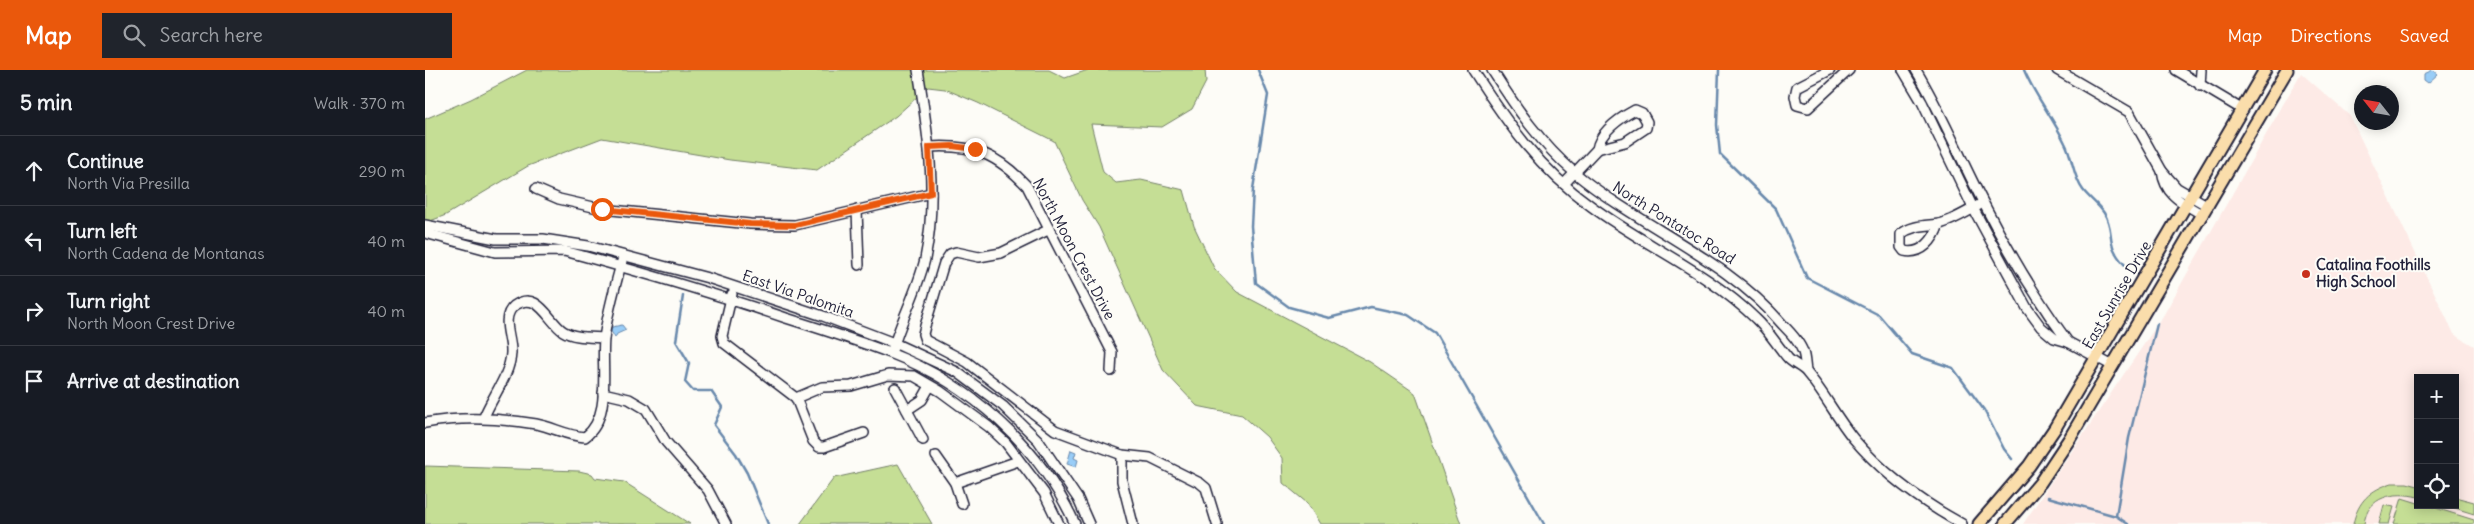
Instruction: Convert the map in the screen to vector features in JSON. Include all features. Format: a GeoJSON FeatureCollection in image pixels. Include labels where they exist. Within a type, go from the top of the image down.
{"type":"FeatureCollection","features":[{"type":"Feature","properties":{"kind":"main road","name":"East Sunrise Drive"},"geometry":{"type":"LineString","coordinates":[[1979,524],[2029,466],[2055,428],[2098,358],[2265,70]]}},
{"type":"Feature","properties":{"kind":"main road"},"geometry":{"type":"LineString","coordinates":[[2005,524],[2040,482],[2070,438],[2206,211],[2287,70]]}},
{"type":"Feature","properties":{"kind":"street"},"geometry":{"type":"LineString","coordinates":[[891,353],[925,259],[931,193],[929,147],[917,70]]}},
{"type":"Feature","properties":{"kind":"street","name":"North Pontatoc Road"},"geometry":{"type":"LineString","coordinates":[[1473,70],[1506,121],[1538,160],[1591,206],[1693,268],[1732,296],[1757,320],[1788,359],[1806,371],[1853,438],[1883,468],[1926,504],[1962,524]]}},
{"type":"Feature","properties":{"kind":"street","name":"North Pontatoc Road"},"geometry":{"type":"LineString","coordinates":[[1492,70],[1519,112],[1549,149],[1575,172],[1601,193],[1702,254],[1742,284],[1769,308],[1803,351],[1806,371]]}},
{"type":"Feature","properties":{"kind":"street"},"geometry":{"type":"LineString","coordinates":[[1830,70],[1797,87],[1795,96],[1797,106],[1808,108],[1849,70]]}},
{"type":"Feature","properties":{"kind":"street"},"geometry":{"type":"LineString","coordinates":[[1903,70],[1922,102],[1973,208],[2027,308],[2041,327],[2053,338],[2068,342],[2113,366]]}},
{"type":"Feature","properties":{"kind":"street"},"geometry":{"type":"LineString","coordinates":[[1916,70],[1933,99],[1983,203],[2038,300],[2068,342]]}},
{"type":"Feature","properties":{"kind":"street"},"geometry":{"type":"LineString","coordinates":[[2057,70],[2129,112],[2162,171],[2189,201],[2206,211]]}},
{"type":"Feature","properties":{"kind":"street"},"geometry":{"type":"LineString","coordinates":[[2175,70],[2243,110]]}},
{"type":"Feature","properties":{"kind":"street"},"geometry":{"type":"LineString","coordinates":[[2200,86],[2201,70]]}},
{"type":"Feature","properties":{"kind":"street"},"geometry":{"type":"LineString","coordinates":[[1564,184],[1597,149],[1598,143],[1623,116],[1635,110],[1645,117],[1647,122],[1645,128],[1637,135],[1610,147],[1597,149]]}},
{"type":"Feature","properties":{"kind":"street","name":"North Moon Crest Drive"},"geometry":{"type":"LineString","coordinates":[[929,147],[952,146],[975,149],[1009,167],[1027,186],[1112,352],[1111,371]]}},
{"type":"Feature","properties":{"kind":"street"},"geometry":{"type":"LineString","coordinates":[[536,189],[559,199],[602,209],[750,224],[795,225],[931,193]]}},
{"type":"Feature","properties":{"kind":"street"},"geometry":{"type":"LineString","coordinates":[[1939,224],[1983,203]]}},
{"type":"Feature","properties":{"kind":"street"},"geometry":{"type":"LineString","coordinates":[[857,210],[859,265]]}},
{"type":"Feature","properties":{"kind":"street","name":"East Via Palomita"},"geometry":{"type":"LineString","coordinates":[[425,226],[496,239],[543,239],[566,242],[623,256],[734,287],[823,316],[894,343],[957,372],[1003,406],[1038,440],[1078,500],[1089,524]]}},
{"type":"Feature","properties":{"kind":"street"},"geometry":{"type":"LineString","coordinates":[[1048,230],[1001,253],[979,256],[956,252],[946,254],[923,334],[927,342],[967,362],[1055,430],[1122,456],[1150,458],[1200,483],[1206,488],[1217,524]]}},
{"type":"Feature","properties":{"kind":"street","name":"East Via Palomita"},"geometry":{"type":"LineString","coordinates":[[425,233],[495,252],[564,251],[730,299],[891,353],[950,382],[994,416],[1028,449],[1067,506],[1075,524]]}},
{"type":"Feature","properties":{"kind":"street"},"geometry":{"type":"LineString","coordinates":[[425,423],[484,417],[536,424],[571,436],[585,437],[597,425],[603,393],[604,338],[623,256]]}},
{"type":"Feature","properties":{"kind":"street"},"geometry":{"type":"LineString","coordinates":[[734,287],[721,336],[724,343],[796,398],[813,441],[819,447],[864,433]]}},
{"type":"Feature","properties":{"kind":"street"},"geometry":{"type":"LineString","coordinates":[[484,417],[506,371],[511,353],[507,320],[509,311],[516,305],[523,302],[535,302],[547,311],[562,330],[572,334],[604,338]]}},
{"type":"Feature","properties":{"kind":"street"},"geometry":{"type":"LineString","coordinates":[[796,398],[822,387],[851,386],[888,375],[913,376],[940,390],[989,427],[1006,443],[1044,493],[1059,524]]}},
{"type":"Feature","properties":{"kind":"street"},"geometry":{"type":"LineString","coordinates":[[907,410],[922,400],[930,386]]}},
{"type":"Feature","properties":{"kind":"street"},"geometry":{"type":"LineString","coordinates":[[895,388],[923,440]]}},
{"type":"Feature","properties":{"kind":"street"},"geometry":{"type":"LineString","coordinates":[[603,393],[629,398],[646,409],[666,442],[708,490],[726,524]]}},
{"type":"Feature","properties":{"kind":"street"},"geometry":{"type":"LineString","coordinates":[[936,456],[955,483],[962,504]]}},
{"type":"Feature","properties":{"kind":"street"},"geometry":{"type":"LineString","coordinates":[[1122,456],[1122,481],[1133,524]]}},
{"type":"Feature","properties":{"kind":"street"},"geometry":{"type":"LineString","coordinates":[[955,483],[1018,461]]}},
{"type":"Feature","properties":{"kind":"shaded area","name":"Catalina Foothills High School"},"geometry":{"type":"Polygon","coordinates":[[[2301,73],[2350,116],[2354,124],[2354,130],[2357,130],[2454,334],[2474,346],[2474,524],[2023,524],[2163,316],[2301,73]]]}},
{"type":"Feature","properties":{"kind":"green space"},"geometry":{"type":"Polygon","coordinates":[[[527,70],[1049,70],[1065,78],[1088,70],[1205,70],[1206,82],[1192,109],[1162,127],[1091,124],[1103,172],[1116,183],[1141,180],[1184,190],[1194,226],[1214,268],[1237,292],[1370,362],[1415,393],[1461,524],[1320,524],[1307,503],[1283,483],[1282,458],[1267,437],[1242,415],[1197,406],[1163,370],[1099,227],[1082,200],[1054,141],[978,103],[945,89],[928,87],[896,116],[817,170],[730,160],[602,138],[528,166],[446,215],[425,223],[425,119],[471,99],[527,70]]]}},
{"type":"Feature","properties":{"kind":"green space"},"geometry":{"type":"Polygon","coordinates":[[[898,464],[932,524],[800,524],[834,478],[898,464]]]}},
{"type":"Feature","properties":{"kind":"green space"},"geometry":{"type":"Polygon","coordinates":[[[425,466],[579,471],[592,474],[595,478],[624,482],[690,524],[425,524],[425,466]]]}},
{"type":"Feature","properties":{"kind":"green space"},"geometry":{"type":"Polygon","coordinates":[[[2392,483],[2414,485],[2414,496],[2400,495],[2383,498],[2370,507],[2364,524],[2353,524],[2358,509],[2366,498],[2392,483]]]}},
{"type":"Feature","properties":{"kind":"green space"},"geometry":{"type":"Polygon","coordinates":[[[2402,498],[2414,502],[2414,509],[2439,509],[2474,520],[2474,524],[2394,524],[2402,498]]]}},
{"type":"Feature","properties":{"kind":"green space"},"geometry":{"type":"Polygon","coordinates":[[[2459,498],[2474,502],[2474,514],[2458,509],[2459,498]]]}},
{"type":"Feature","properties":{"kind":"green space"},"geometry":{"type":"Polygon","coordinates":[[[2384,505],[2394,507],[2389,524],[2379,524],[2384,505]]]}},
{"type":"Feature","properties":{"kind":"water"},"geometry":{"type":"Polygon","coordinates":[[[2433,70],[2438,74],[2428,83],[2424,80],[2424,74],[2433,70]]]}},
{"type":"Feature","properties":{"kind":"water"},"geometry":{"type":"Polygon","coordinates":[[[622,325],[626,330],[617,334],[615,338],[611,331],[612,327],[622,325]]]}},
{"type":"Feature","properties":{"kind":"water"},"geometry":{"type":"Polygon","coordinates":[[[1071,450],[1076,452],[1074,458],[1078,460],[1076,467],[1067,464],[1071,450]]]}},
{"type":"Feature","properties":{"kind":"waterway"},"geometry":{"type":"LineString","coordinates":[[1258,70],[1268,95],[1253,189],[1251,226],[1256,283],[1289,307],[1329,318],[1371,307],[1408,315],[1435,333],[1544,524]]}},
{"type":"Feature","properties":{"kind":"waterway"},"geometry":{"type":"LineString","coordinates":[[1719,70],[1717,125],[1720,154],[1776,209],[1807,278],[1879,315],[1912,354],[1953,368],[1984,410],[2004,449],[2012,459]]}},
{"type":"Feature","properties":{"kind":"waterway"},"geometry":{"type":"LineString","coordinates":[[2024,70],[2065,143],[2080,185],[2104,213],[2109,226],[2112,244],[2125,265]]}},
{"type":"Feature","properties":{"kind":"waterway"},"geometry":{"type":"LineString","coordinates":[[683,296],[676,341],[689,363],[685,382],[693,391],[711,391],[722,407],[714,425],[736,454],[747,473],[768,524]]}},
{"type":"Feature","properties":{"kind":"waterway"},"geometry":{"type":"LineString","coordinates":[[2116,516],[2129,438],[2157,324]]}},
{"type":"Feature","properties":{"kind":"waterway"},"geometry":{"type":"LineString","coordinates":[[2048,497],[2116,516],[2128,524]]}},
{"type":"Feature","properties":{"kind":"place","name":"Catalina Foothills High School"},"geometry":{"type":"Point","coordinates":[2306,274]}},
{"type":"Feature","properties":{"kind":"route"},"geometry":{"type":"LineString","coordinates":[[602,209],[750,224],[795,225],[931,193],[929,147],[952,146],[975,149]]}}]}
